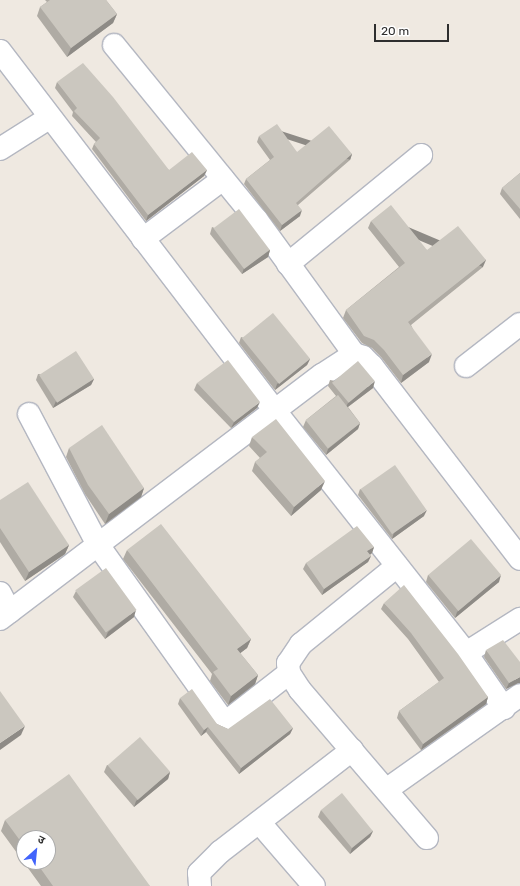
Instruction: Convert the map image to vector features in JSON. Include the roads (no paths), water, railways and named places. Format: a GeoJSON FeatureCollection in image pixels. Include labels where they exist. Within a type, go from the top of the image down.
{"type":"FeatureCollection","features":[{"type":"Feature","properties":{"kind":"street"},"geometry":{"type":"LineString","coordinates":[[114,45],[223,179],[354,354],[363,357],[372,366],[520,559]]}},
{"type":"Feature","properties":{"kind":"street"},"geometry":{"type":"LineString","coordinates":[[0,51],[49,118],[275,412],[466,653],[512,701],[386,790]]}},
{"type":"Feature","properties":{"kind":"street"},"geometry":{"type":"LineString","coordinates":[[0,149],[49,118]]}},
{"type":"Feature","properties":{"kind":"street"},"geometry":{"type":"LineString","coordinates":[[288,264],[421,155]]}},
{"type":"Feature","properties":{"kind":"street"},"geometry":{"type":"LineString","coordinates":[[143,239],[223,179]]}},
{"type":"Feature","properties":{"kind":"street"},"geometry":{"type":"LineString","coordinates":[[466,366],[520,324]]}},
{"type":"Feature","properties":{"kind":"street"},"geometry":{"type":"LineString","coordinates":[[0,593],[5,616],[322,375],[354,354]]}},
{"type":"Feature","properties":{"kind":"street"},"geometry":{"type":"LineString","coordinates":[[30,414],[98,546],[225,723],[289,673]]}},
{"type":"Feature","properties":{"kind":"street"},"geometry":{"type":"LineString","coordinates":[[397,566],[301,644],[288,663],[289,673],[300,690],[427,838]]}},
{"type":"Feature","properties":{"kind":"street"},"geometry":{"type":"LineString","coordinates":[[466,653],[520,619]]}},
{"type":"Feature","properties":{"kind":"street"},"geometry":{"type":"LineString","coordinates":[[200,886],[199,873],[204,866],[352,750]]}},
{"type":"Feature","properties":{"kind":"street"},"geometry":{"type":"LineString","coordinates":[[260,822],[314,886]]}}]}
